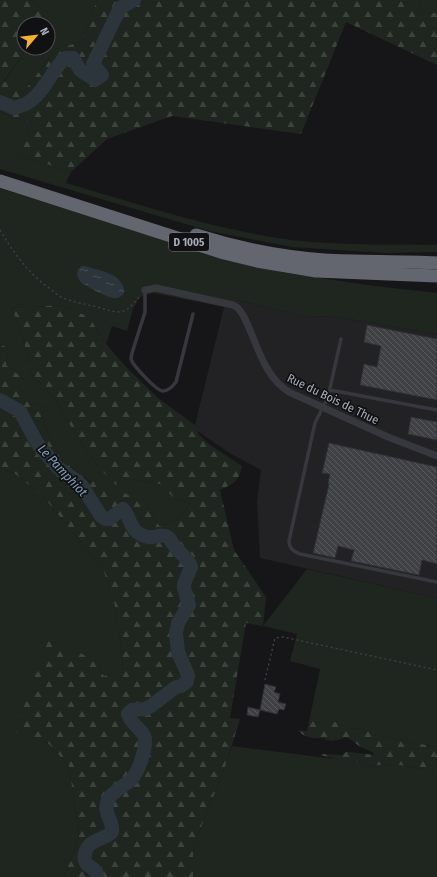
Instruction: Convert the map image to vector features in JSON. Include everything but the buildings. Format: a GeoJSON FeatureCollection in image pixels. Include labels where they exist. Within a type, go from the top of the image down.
{"type":"FeatureCollection","features":[{"type":"Feature","properties":{"kind":"highway","name":"D 1005"},"geometry":{"type":"LineString","coordinates":[[0,174],[224,253],[257,261],[316,271],[437,276]]}},
{"type":"Feature","properties":{"kind":"highway","name":"D 1005"},"geometry":{"type":"LineString","coordinates":[[0,181],[67,198],[228,244],[261,251],[323,260],[436,263]]}},
{"type":"Feature","properties":{"kind":"highway"},"geometry":{"type":"LineString","coordinates":[[403,275],[437,283]]}},
{"type":"Feature","properties":{"kind":"street","name":"Rue du Bois de Thue"},"geometry":{"type":"LineString","coordinates":[[145,290],[156,288],[228,304],[238,308],[246,320],[267,368],[277,382],[289,392],[402,443],[437,456]]}},
{"type":"Feature","properties":{"kind":"lane"},"geometry":{"type":"LineString","coordinates":[[145,290],[145,312],[131,360],[134,366],[158,389],[163,391],[169,389],[173,387],[176,382],[193,314]]}},
{"type":"Feature","properties":{"kind":"lane"},"geometry":{"type":"LineString","coordinates":[[341,339],[330,390],[324,408],[317,418],[314,426],[289,541],[290,546],[293,550],[300,554],[437,582]]}},
{"type":"Feature","properties":{"kind":"lane"},"geometry":{"type":"LineString","coordinates":[[330,390],[437,410]]}},
{"type":"Feature","properties":{"kind":"path"},"geometry":{"type":"LineString","coordinates":[[0,230],[24,266],[44,285],[60,297],[122,312],[128,310],[145,290]]}},
{"type":"Feature","properties":{"kind":"path"},"geometry":{"type":"LineString","coordinates":[[265,680],[275,638],[283,637],[437,670]]}},
{"type":"Feature","properties":{"kind":"shaded area"},"geometry":{"type":"Polygon","coordinates":[[[236,300],[302,316],[338,317],[437,334],[437,598],[260,558],[257,502],[261,470],[231,454],[196,430],[195,425],[224,307],[236,300]]]}},
{"type":"Feature","properties":{"kind":"green space"},"geometry":{"type":"Polygon","coordinates":[[[0,0],[30,0],[50,14],[49,16],[16,16],[16,56],[21,56],[4,81],[23,93],[51,56],[56,56],[56,49],[83,41],[97,0],[421,0],[418,11],[437,13],[437,65],[346,22],[301,134],[172,116],[107,139],[71,172],[19,155],[32,124],[0,112],[0,0]]]}},
{"type":"Feature","properties":{"kind":"green space"},"geometry":{"type":"Polygon","coordinates":[[[30,0],[97,0],[83,41],[56,49],[56,16],[49,16],[50,14],[30,0]]]}},
{"type":"Feature","properties":{"kind":"green space"},"geometry":{"type":"Polygon","coordinates":[[[421,0],[437,0],[437,13],[418,11],[421,0]]]}},
{"type":"Feature","properties":{"kind":"green space"},"geometry":{"type":"Polygon","coordinates":[[[22,56],[51,56],[23,93],[4,82],[22,56]]]}},
{"type":"Feature","properties":{"kind":"green space"},"geometry":{"type":"Polygon","coordinates":[[[0,112],[32,124],[19,155],[71,172],[66,183],[193,220],[271,237],[312,242],[437,245],[437,252],[385,253],[292,247],[209,231],[0,169],[0,112]]]}},
{"type":"Feature","properties":{"kind":"green space"},"geometry":{"type":"Polygon","coordinates":[[[0,188],[229,260],[286,273],[375,286],[437,293],[437,334],[338,317],[302,316],[236,300],[224,307],[153,293],[140,297],[133,309],[127,331],[112,326],[106,344],[89,317],[61,305],[12,308],[23,338],[31,372],[57,402],[74,432],[97,466],[131,479],[160,484],[175,499],[190,503],[182,516],[160,527],[145,504],[107,495],[60,458],[41,416],[46,407],[23,401],[24,379],[6,365],[9,349],[0,344],[0,188]]]}},
{"type":"Feature","properties":{"kind":"green space"},"geometry":{"type":"Polygon","coordinates":[[[61,305],[89,317],[106,344],[126,367],[158,398],[195,425],[199,435],[210,445],[242,466],[237,479],[229,486],[220,490],[234,550],[266,597],[263,626],[246,623],[230,718],[240,719],[225,767],[193,848],[193,877],[64,877],[79,837],[69,766],[48,743],[13,731],[49,639],[93,659],[104,676],[123,670],[121,643],[114,602],[103,569],[42,495],[14,473],[0,468],[0,344],[9,349],[6,365],[24,379],[24,401],[46,407],[41,416],[60,458],[91,483],[97,478],[106,482],[107,495],[123,492],[145,504],[160,527],[182,516],[190,503],[175,499],[160,484],[131,479],[116,485],[97,466],[74,432],[57,402],[31,372],[23,338],[12,308],[61,305]]]}},
{"type":"Feature","properties":{"kind":"green space"},"geometry":{"type":"Polygon","coordinates":[[[0,468],[14,473],[42,495],[103,569],[114,602],[121,643],[123,671],[104,676],[93,659],[13,730],[48,743],[69,766],[79,837],[64,877],[0,877],[0,468]]]}},
{"type":"Feature","properties":{"kind":"green space"},"geometry":{"type":"Polygon","coordinates":[[[307,569],[437,598],[437,747],[378,736],[361,729],[347,728],[325,717],[310,717],[320,669],[290,661],[297,634],[263,626],[307,569]]]}},
{"type":"Feature","properties":{"kind":"green space"},"geometry":{"type":"Polygon","coordinates":[[[310,717],[325,717],[347,728],[361,729],[378,736],[437,747],[437,773],[412,767],[393,765],[376,765],[368,767],[361,762],[350,763],[320,755],[342,755],[346,752],[350,752],[375,755],[347,737],[333,741],[303,735],[298,730],[307,731],[310,717]]]}},
{"type":"Feature","properties":{"kind":"green space"},"geometry":{"type":"Polygon","coordinates":[[[232,746],[343,760],[351,763],[361,762],[368,767],[376,765],[393,765],[412,767],[437,773],[437,877],[193,877],[193,848],[232,746]]]}},
{"type":"Feature","properties":{"kind":"water"},"geometry":{"type":"Polygon","coordinates":[[[82,266],[104,271],[117,278],[124,288],[123,295],[112,298],[84,284],[80,281],[77,274],[78,269],[82,266]]]}},
{"type":"Feature","properties":{"kind":"waterway","name":"Le Pamphiot"},"geometry":{"type":"LineString","coordinates":[[0,102],[14,108],[26,104],[32,100],[43,88],[65,58],[73,58],[80,70],[95,80],[102,75],[93,64],[120,8],[134,0]]}},
{"type":"Feature","properties":{"kind":"waterway","name":"Le Pamphiot"},"geometry":{"type":"LineString","coordinates":[[0,400],[21,413],[37,443],[58,468],[82,486],[101,516],[105,519],[109,519],[123,509],[134,530],[146,537],[162,535],[168,537],[189,561],[191,567],[184,584],[189,605],[178,623],[176,633],[178,652],[188,675],[187,682],[176,687],[151,706],[145,709],[132,710],[128,714],[131,721],[144,736],[145,744],[143,755],[134,777],[108,800],[106,809],[112,832],[88,846],[85,860],[86,863],[96,871],[97,877]]}}]}
